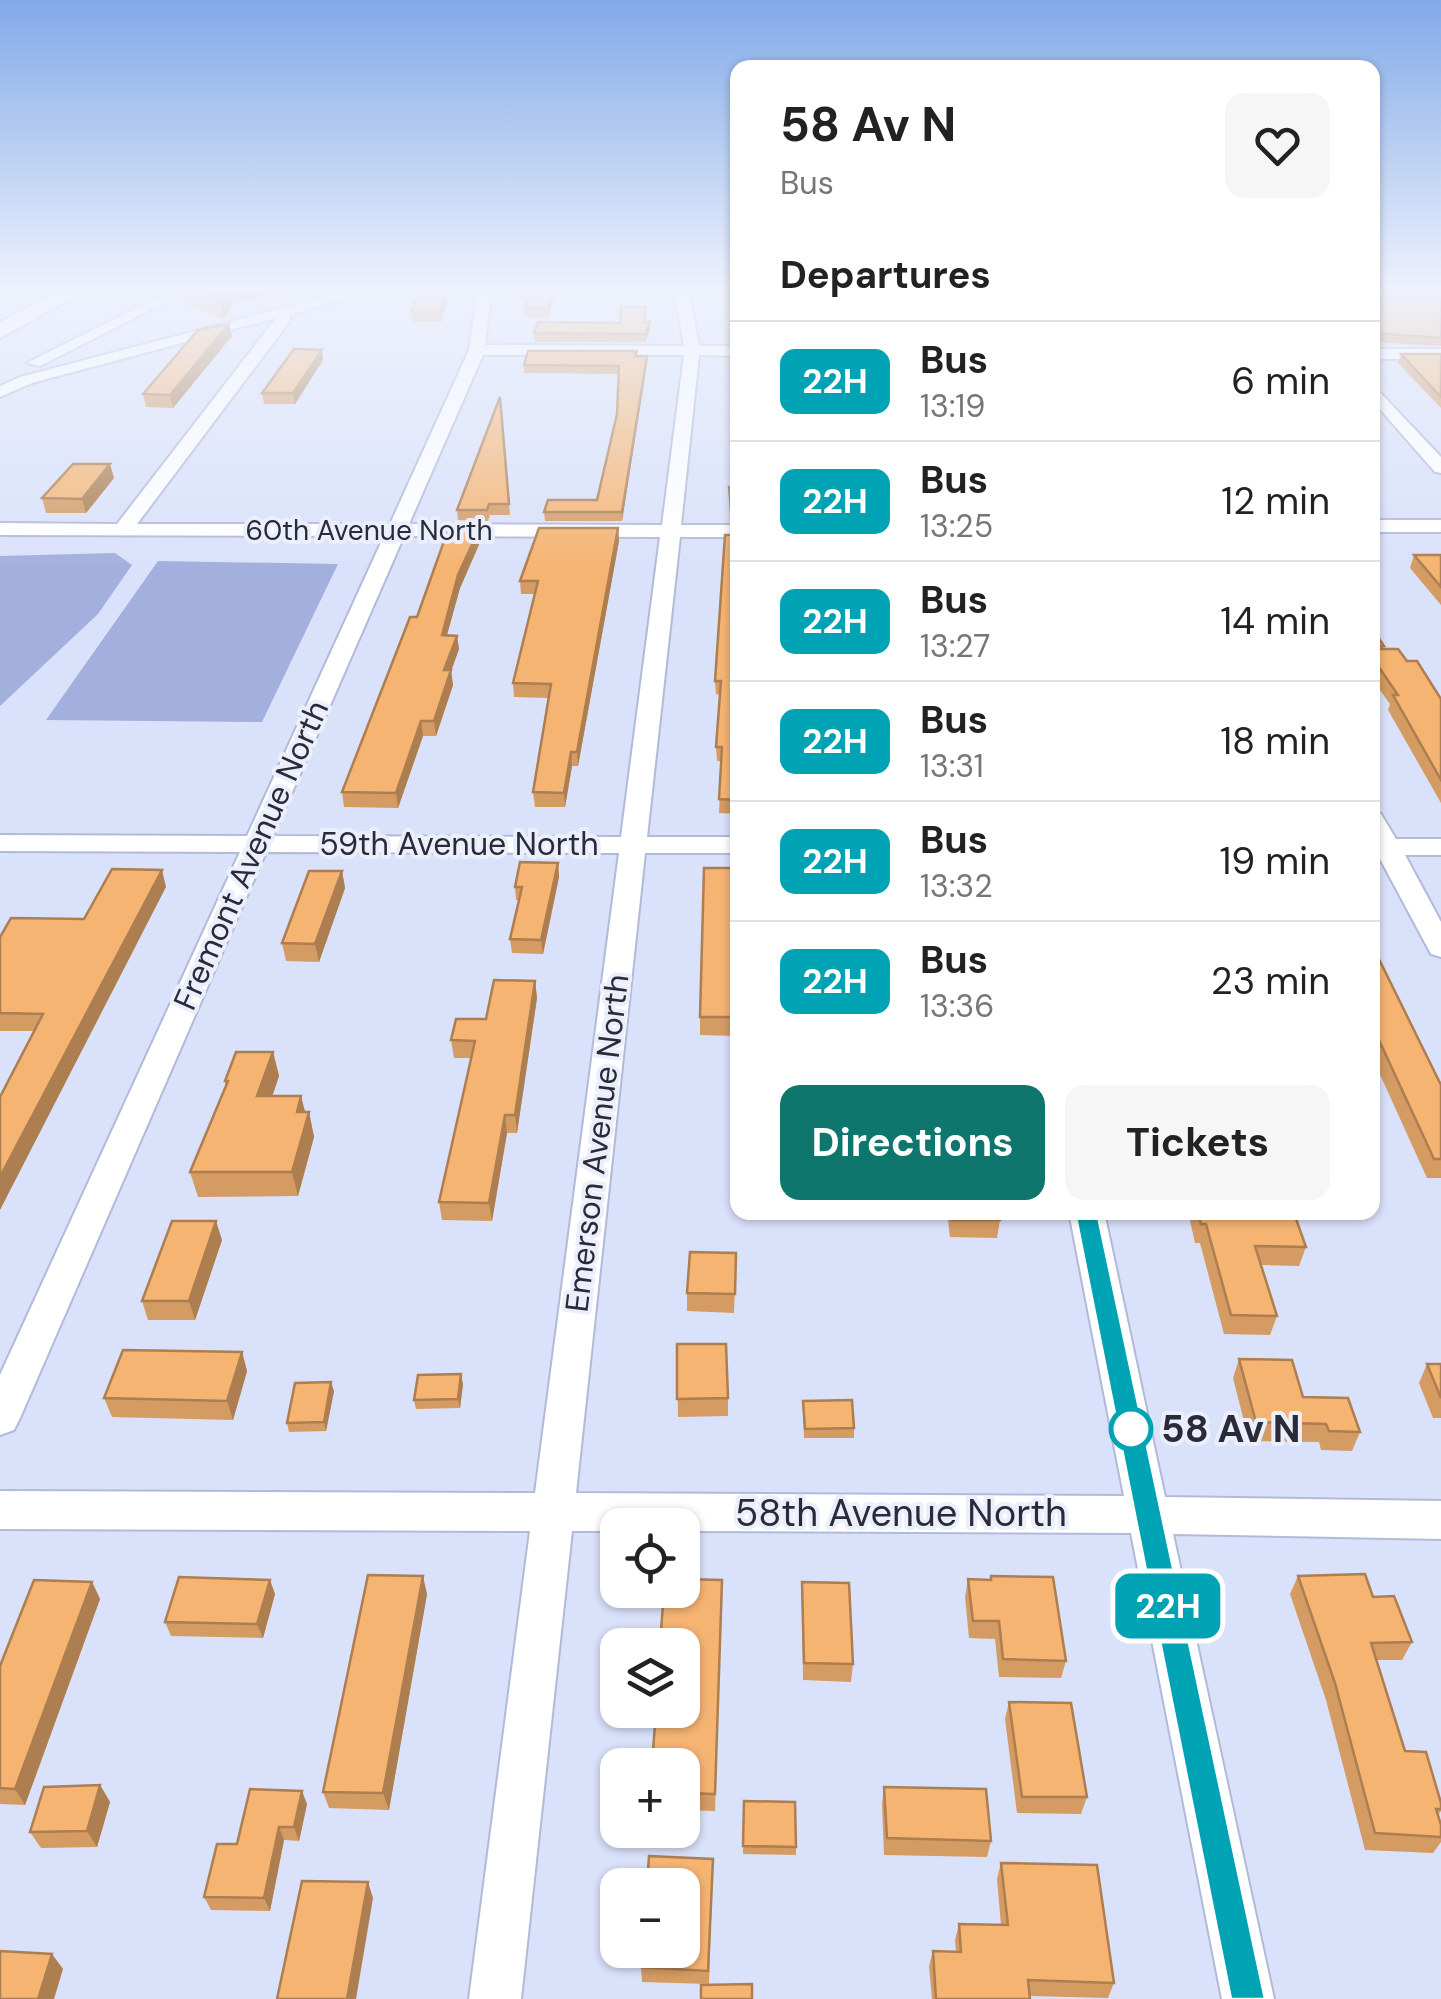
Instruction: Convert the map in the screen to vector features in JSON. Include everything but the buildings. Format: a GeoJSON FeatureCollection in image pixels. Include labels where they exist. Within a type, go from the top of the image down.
{"type":"FeatureCollection","features":[{"type":"Feature","properties":{"kind":"street"},"geometry":{"type":"LineString","coordinates":[[0,392],[23,381]]}},
{"type":"Feature","properties":{"kind":"street"},"geometry":{"type":"LineString","coordinates":[[122,530],[237,381]]}},
{"type":"Feature","properties":{"kind":"street","name":"Fremont Avenue North"},"geometry":{"type":"LineString","coordinates":[[0,1418],[463,381]]}},
{"type":"Feature","properties":{"kind":"street","name":"Emerson Avenue North"},"geometry":{"type":"LineString","coordinates":[[496,1999],[688,381]]}},
{"type":"Feature","properties":{"kind":"street"},"geometry":{"type":"LineString","coordinates":[[1380,398],[1441,468]]}},
{"type":"Feature","properties":{"kind":"street"},"geometry":{"type":"LineString","coordinates":[[1380,526],[1441,526]]}},
{"type":"Feature","properties":{"kind":"street","name":"60th Avenue North"},"geometry":{"type":"LineString","coordinates":[[0,530],[730,531]]}},
{"type":"Feature","properties":{"kind":"street","name":"59th Avenue North"},"geometry":{"type":"LineString","coordinates":[[0,843],[730,845]]}},
{"type":"Feature","properties":{"kind":"street"},"geometry":{"type":"LineString","coordinates":[[1380,847],[1441,847]]}},
{"type":"Feature","properties":{"kind":"street"},"geometry":{"type":"LineString","coordinates":[[1380,849],[1441,948]]}},
{"type":"Feature","properties":{"kind":"street"},"geometry":{"type":"LineString","coordinates":[[1088,1220],[1248,1999]]}},
{"type":"Feature","properties":{"kind":"street","name":"58th Avenue North"},"geometry":{"type":"LineString","coordinates":[[0,1510],[1441,1520]]}},
{"type":"Feature","properties":{"kind":"shaded area"},"geometry":{"type":"Polygon","coordinates":[[[115,553],[132,565],[98,614],[0,706],[0,556],[115,553]]]}},
{"type":"Feature","properties":{"kind":"shaded area"},"geometry":{"type":"Polygon","coordinates":[[[158,561],[338,564],[262,722],[46,720],[158,561]]]}},
{"type":"Feature","properties":{"kind":"bus line","name":"22H"},"geometry":{"type":"LineString","coordinates":[[1088,1220],[1248,1999]]}},
{"type":"Feature","properties":{"kind":"place","name":"58 Av N"},"geometry":{"type":"Point","coordinates":[1131,1429]}}]}
